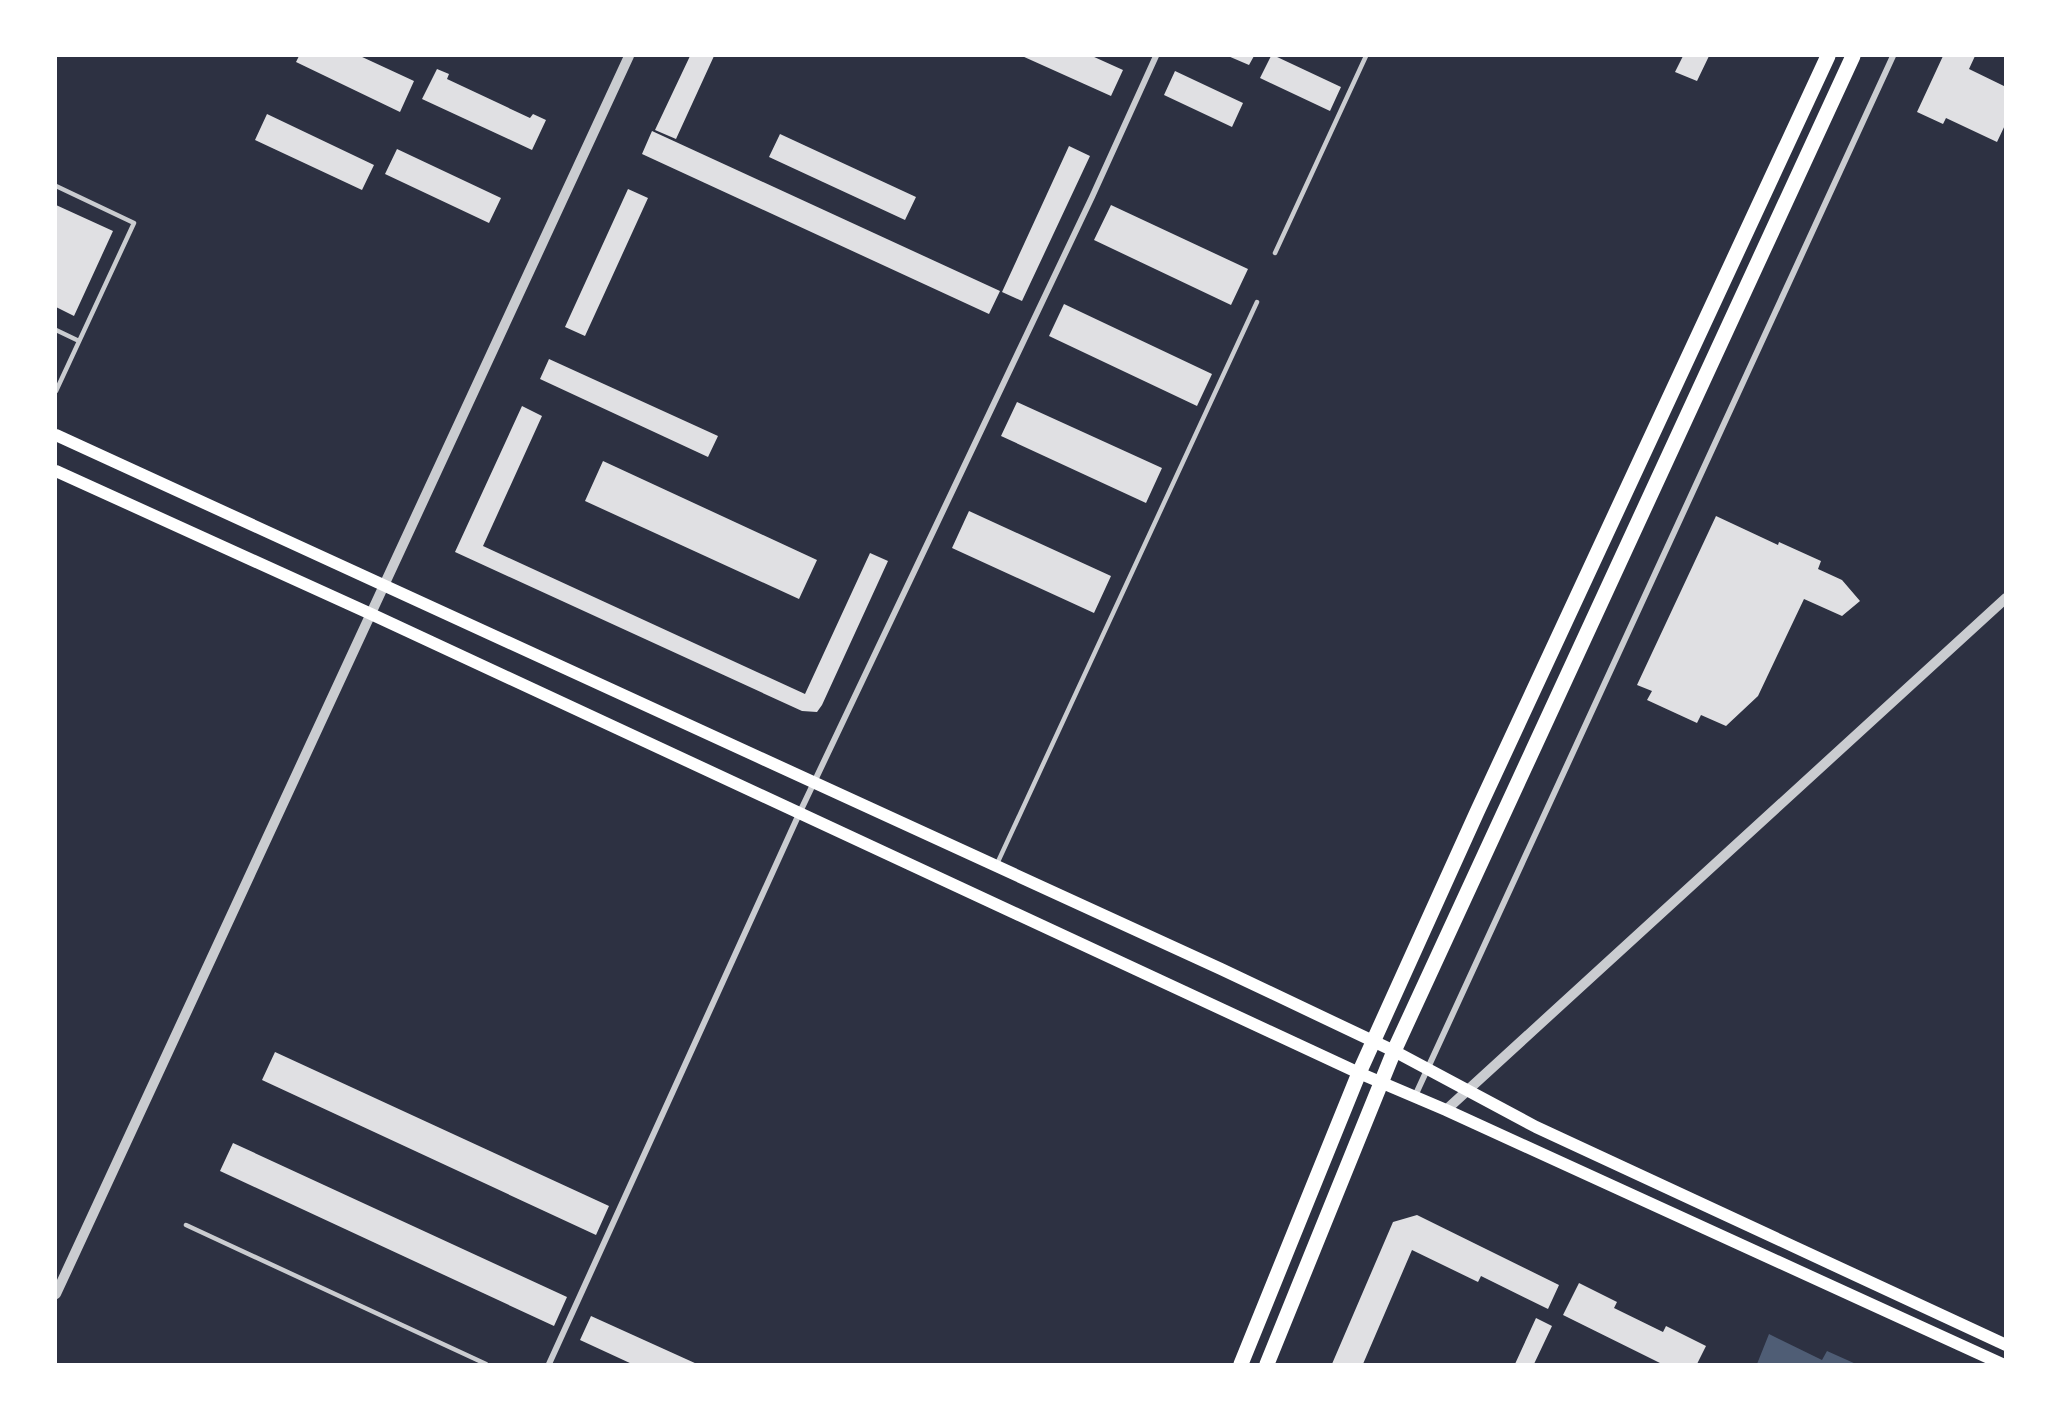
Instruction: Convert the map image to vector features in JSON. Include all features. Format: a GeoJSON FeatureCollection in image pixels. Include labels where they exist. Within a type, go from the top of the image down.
{"type":"FeatureCollection","features":[{"type":"Feature","properties":{"kind":"main road"},"geometry":{"type":"LineString","coordinates":[[1241,1365],[1373,1041],[1828,56]]}},
{"type":"Feature","properties":{"kind":"main road"},"geometry":{"type":"LineString","coordinates":[[1267,1365],[1394,1051],[1853,56]]}},
{"type":"Feature","properties":{"kind":"main road"},"geometry":{"type":"LineString","coordinates":[[56,435],[1373,1041],[1536,1127],[2006,1345]]}},
{"type":"Feature","properties":{"kind":"main road"},"geometry":{"type":"LineString","coordinates":[[56,471],[371,614],[1359,1073],[1446,1110],[2002,1365]]}},
{"type":"Feature","properties":{"kind":"street"},"geometry":{"type":"LineString","coordinates":[[56,1294],[628,56]]}},
{"type":"Feature","properties":{"kind":"street"},"geometry":{"type":"LineString","coordinates":[[549,1365],[799,814],[1092,197],[1156,56]]}},
{"type":"Feature","properties":{"kind":"street"},"geometry":{"type":"LineString","coordinates":[[1415,1096],[1893,56]]}},
{"type":"Feature","properties":{"kind":"street"},"geometry":{"type":"LineString","coordinates":[[1446,1110],[2006,598]]}},
{"type":"Feature","properties":{"kind":"lane"},"geometry":{"type":"LineString","coordinates":[[1275,254],[1366,56]]}},
{"type":"Feature","properties":{"kind":"lane"},"geometry":{"type":"LineString","coordinates":[[56,186],[134,223],[56,391]]}},
{"type":"Feature","properties":{"kind":"lane"},"geometry":{"type":"LineString","coordinates":[[995,867],[1257,302]]}},
{"type":"Feature","properties":{"kind":"lane"},"geometry":{"type":"LineString","coordinates":[[56,330],[79,341]]}},
{"type":"Feature","properties":{"kind":"lane"},"geometry":{"type":"LineString","coordinates":[[186,1225],[486,1365]]}},
{"type":"Feature","properties":{"kind":"water"},"geometry":{"type":"Polygon","coordinates":[[[1769,1334],[1822,1360],[1827,1351],[1856,1364],[1757,1364],[1769,1334]]]}},
{"type":"Feature","properties":{"kind":"building"},"geometry":{"type":"Polygon","coordinates":[[[299,56],[360,56],[414,81],[400,112],[296,62],[299,56]]]}},
{"type":"Feature","properties":{"kind":"building"},"geometry":{"type":"Polygon","coordinates":[[[690,56],[714,56],[676,139],[655,130],[690,56]]]}},
{"type":"Feature","properties":{"kind":"building"},"geometry":{"type":"Polygon","coordinates":[[[1022,56],[1092,56],[1123,70],[1111,96],[1022,56]]]}},
{"type":"Feature","properties":{"kind":"building"},"geometry":{"type":"Polygon","coordinates":[[[1228,56],[1254,56],[1249,65],[1228,56]]]}},
{"type":"Feature","properties":{"kind":"building"},"geometry":{"type":"Polygon","coordinates":[[[1271,56],[1341,87],[1330,111],[1260,78],[1271,56]]]}},
{"type":"Feature","properties":{"kind":"building"},"geometry":{"type":"Polygon","coordinates":[[[1683,56],[1709,56],[1697,81],[1675,72],[1683,56]]]}},
{"type":"Feature","properties":{"kind":"building"},"geometry":{"type":"Polygon","coordinates":[[[1943,56],[1975,56],[1969,69],[2006,87],[2006,123],[1997,142],[1946,118],[1943,124],[1917,112],[1943,56]]]}},
{"type":"Feature","properties":{"kind":"building"},"geometry":{"type":"Polygon","coordinates":[[[437,69],[449,74],[447,79],[530,118],[533,114],[546,120],[532,150],[422,99],[437,69]]]}},
{"type":"Feature","properties":{"kind":"building"},"geometry":{"type":"Polygon","coordinates":[[[1175,71],[1243,103],[1232,127],[1164,95],[1175,71]]]}},
{"type":"Feature","properties":{"kind":"building"},"geometry":{"type":"Polygon","coordinates":[[[267,114],[374,165],[362,190],[255,140],[267,114]]]}},
{"type":"Feature","properties":{"kind":"building"},"geometry":{"type":"Polygon","coordinates":[[[652,131],[1000,291],[989,314],[642,154],[652,131]]]}},
{"type":"Feature","properties":{"kind":"building"},"geometry":{"type":"Polygon","coordinates":[[[780,134],[916,197],[905,220],[769,157],[780,134]]]}},
{"type":"Feature","properties":{"kind":"building"},"geometry":{"type":"Polygon","coordinates":[[[1069,146],[1090,156],[1022,301],[1002,292],[1069,146]]]}},
{"type":"Feature","properties":{"kind":"building"},"geometry":{"type":"Polygon","coordinates":[[[397,149],[501,198],[489,223],[385,174],[397,149]]]}},
{"type":"Feature","properties":{"kind":"building"},"geometry":{"type":"Polygon","coordinates":[[[628,189],[648,198],[585,336],[565,327],[628,189]]]}},
{"type":"Feature","properties":{"kind":"building"},"geometry":{"type":"Polygon","coordinates":[[[56,205],[113,231],[74,316],[56,307],[56,205]]]}},
{"type":"Feature","properties":{"kind":"building"},"geometry":{"type":"Polygon","coordinates":[[[1111,205],[1248,269],[1231,305],[1094,240],[1111,205]]]}},
{"type":"Feature","properties":{"kind":"building"},"geometry":{"type":"Polygon","coordinates":[[[1064,304],[1212,374],[1197,406],[1049,336],[1064,304]]]}},
{"type":"Feature","properties":{"kind":"building"},"geometry":{"type":"Polygon","coordinates":[[[549,359],[718,436],[708,457],[540,379],[549,359]]]}},
{"type":"Feature","properties":{"kind":"building"},"geometry":{"type":"Polygon","coordinates":[[[1017,402],[1162,468],[1146,503],[1001,436],[1017,402]]]}},
{"type":"Feature","properties":{"kind":"building"},"geometry":{"type":"Polygon","coordinates":[[[522,406],[542,416],[483,546],[805,694],[870,553],[888,561],[817,712],[802,711],[455,552],[522,406]]]}},
{"type":"Feature","properties":{"kind":"building"},"geometry":{"type":"Polygon","coordinates":[[[603,461],[817,560],[799,599],[585,501],[603,461]]]}},
{"type":"Feature","properties":{"kind":"building"},"geometry":{"type":"Polygon","coordinates":[[[969,511],[1111,576],[1094,613],[952,548],[969,511]]]}},
{"type":"Feature","properties":{"kind":"building"},"geometry":{"type":"Polygon","coordinates":[[[1716,516],[1778,545],[1779,542],[1821,561],[1818,569],[1842,580],[1860,601],[1842,616],[1804,599],[1758,696],[1726,726],[1701,715],[1697,723],[1647,700],[1652,691],[1637,685],[1716,516]]]}},
{"type":"Feature","properties":{"kind":"building"},"geometry":{"type":"Polygon","coordinates":[[[275,1052],[609,1206],[596,1235],[262,1080],[275,1052]]]}},
{"type":"Feature","properties":{"kind":"building"},"geometry":{"type":"Polygon","coordinates":[[[233,1143],[567,1297],[554,1326],[220,1171],[233,1143]]]}},
{"type":"Feature","properties":{"kind":"building"},"geometry":{"type":"Polygon","coordinates":[[[1417,1215],[1559,1285],[1548,1309],[1481,1276],[1478,1282],[1412,1250],[1363,1364],[1332,1364],[1393,1222],[1417,1215]]]}},
{"type":"Feature","properties":{"kind":"building"},"geometry":{"type":"Polygon","coordinates":[[[1579,1283],[1617,1302],[1614,1308],[1663,1332],[1666,1326],[1706,1346],[1697,1364],[1662,1364],[1563,1315],[1579,1283]]]}},
{"type":"Feature","properties":{"kind":"building"},"geometry":{"type":"Polygon","coordinates":[[[591,1316],[697,1364],[632,1364],[580,1340],[591,1316]]]}},
{"type":"Feature","properties":{"kind":"building"},"geometry":{"type":"Polygon","coordinates":[[[1536,1318],[1552,1326],[1534,1364],[1515,1364],[1536,1318]]]}}]}
